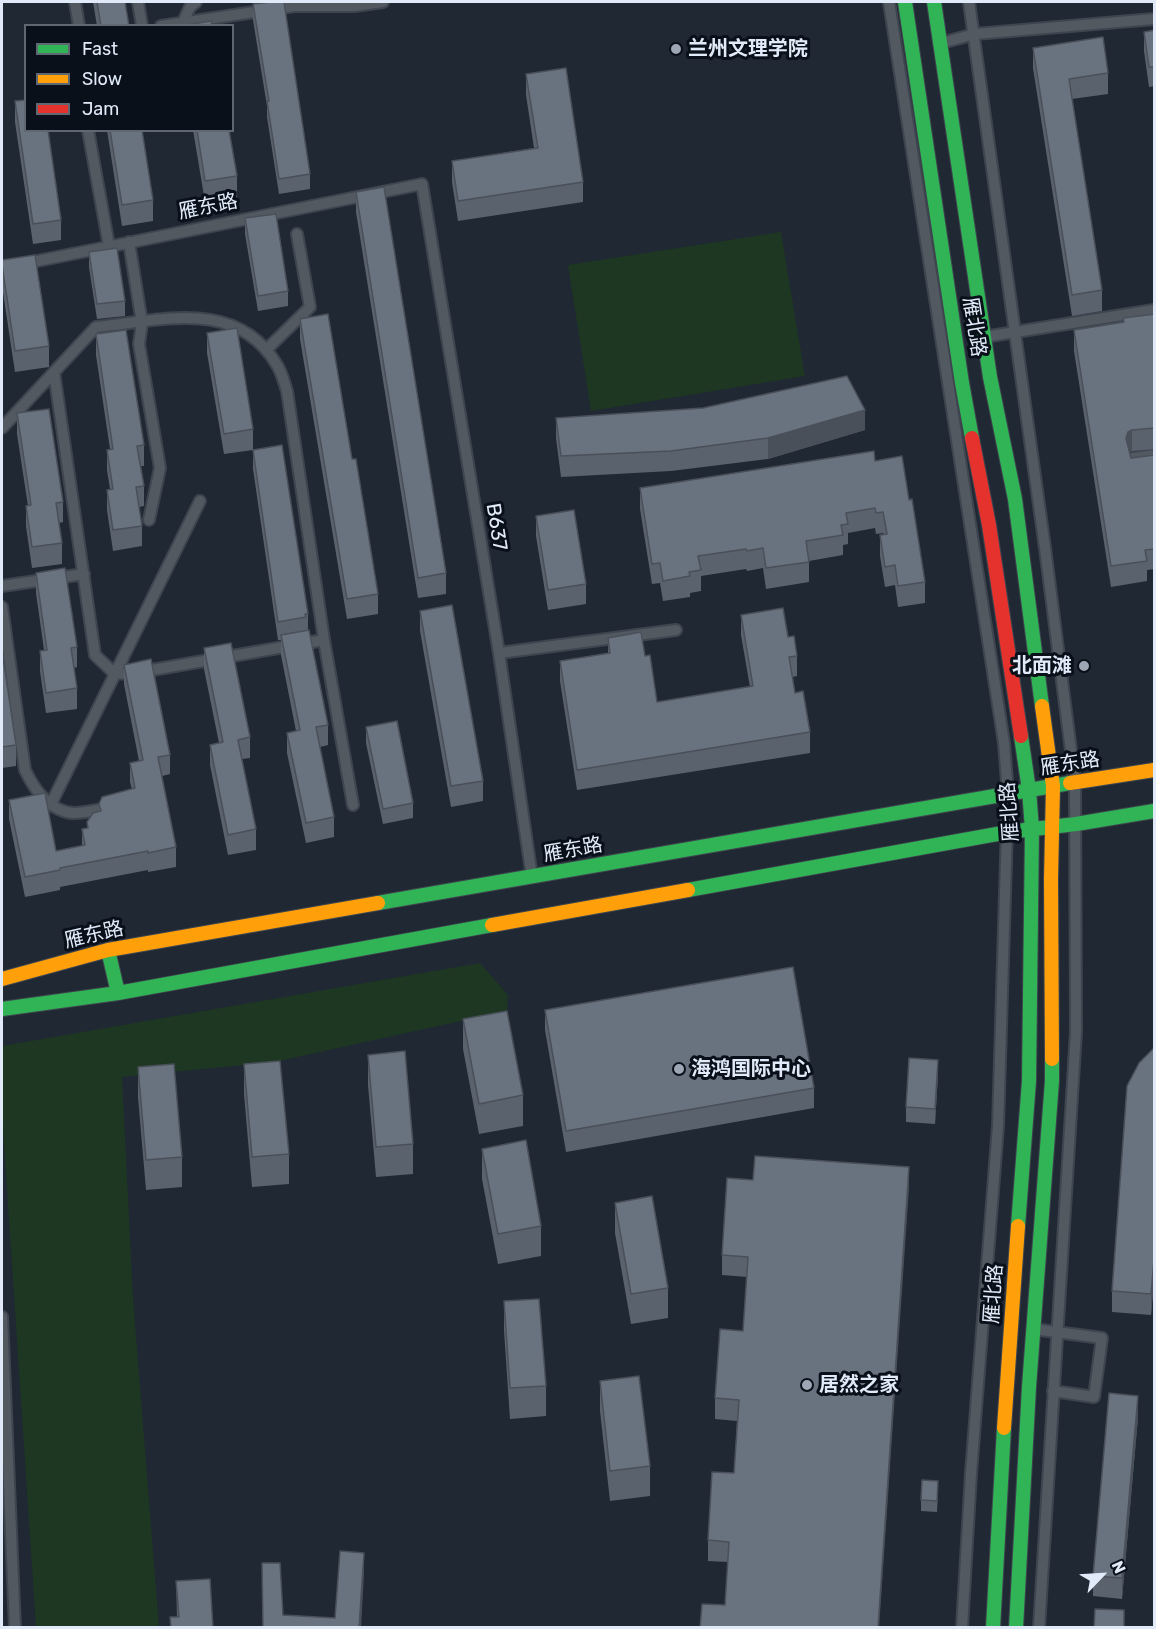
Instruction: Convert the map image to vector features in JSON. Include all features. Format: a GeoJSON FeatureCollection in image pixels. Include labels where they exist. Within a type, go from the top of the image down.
{"type":"FeatureCollection","features":[{"type":"Feature","properties":{"kind":"main road","name":"雁北路"},"geometry":{"type":"LineString","coordinates":[[905,2],[962,383],[989,525],[1029,790],[1032,829],[1029,1081],[1006,1384],[993,1628]]}},
{"type":"Feature","properties":{"kind":"main road","name":"雁北路"},"geometry":{"type":"LineString","coordinates":[[934,2],[990,377],[1016,499],[1053,786],[1052,1081],[1016,1628]]}},
{"type":"Feature","properties":{"kind":"main road","name":"雁东路"},"geometry":{"type":"LineString","coordinates":[[2,979],[108,950],[1155,770]]}},
{"type":"Feature","properties":{"kind":"main road"},"geometry":{"type":"LineString","coordinates":[[2,1009],[118,993],[1008,832],[1155,811]]}},
{"type":"Feature","properties":{"kind":"main road"},"geometry":{"type":"LineString","coordinates":[[108,950],[118,993]]}},
{"type":"Feature","properties":{"kind":"street"},"geometry":{"type":"LineString","coordinates":[[75,2],[79,24]]}},
{"type":"Feature","properties":{"kind":"street"},"geometry":{"type":"LineString","coordinates":[[138,2],[142,24]]}},
{"type":"Feature","properties":{"kind":"street"},"geometry":{"type":"LineString","coordinates":[[183,22],[190,7],[196,2]]}},
{"type":"Feature","properties":{"kind":"street"},"geometry":{"type":"LineString","coordinates":[[172,24],[270,5],[354,6],[383,2]]}},
{"type":"Feature","properties":{"kind":"street"},"geometry":{"type":"LineString","coordinates":[[889,2],[1004,743],[1008,794],[998,1126],[971,1473],[962,1628]]}},
{"type":"Feature","properties":{"kind":"street"},"geometry":{"type":"LineString","coordinates":[[969,2],[1016,333],[1075,782],[1076,1032],[1039,1628]]}},
{"type":"Feature","properties":{"kind":"street"},"geometry":{"type":"LineString","coordinates":[[941,43],[975,34],[1155,19]]}},
{"type":"Feature","properties":{"kind":"street"},"geometry":{"type":"LineString","coordinates":[[88,132],[109,246]]}},
{"type":"Feature","properties":{"kind":"street","name":"雁东路"},"geometry":{"type":"LineString","coordinates":[[2,268],[422,184]]}},
{"type":"Feature","properties":{"kind":"street","name":"B637"},"geometry":{"type":"LineString","coordinates":[[422,184],[499,653],[532,877]]}},
{"type":"Feature","properties":{"kind":"street"},"geometry":{"type":"LineString","coordinates":[[266,350],[310,307],[297,234]]}},
{"type":"Feature","properties":{"kind":"street"},"geometry":{"type":"LineString","coordinates":[[129,242],[142,323],[140,344],[160,468],[149,520]]}},
{"type":"Feature","properties":{"kind":"street"},"geometry":{"type":"LineString","coordinates":[[984,337],[1155,310]]}},
{"type":"Feature","properties":{"kind":"street"},"geometry":{"type":"LineString","coordinates":[[2,428],[96,327],[188,317],[214,319],[239,328],[261,344],[278,366],[287,390],[324,640],[352,805]]}},
{"type":"Feature","properties":{"kind":"street"},"geometry":{"type":"LineString","coordinates":[[54,372],[95,655],[114,674],[129,674],[324,640]]}},
{"type":"Feature","properties":{"kind":"street"},"geometry":{"type":"LineString","coordinates":[[1133,458],[1155,455]]}},
{"type":"Feature","properties":{"kind":"street"},"geometry":{"type":"LineString","coordinates":[[51,804],[200,501]]}},
{"type":"Feature","properties":{"kind":"street"},"geometry":{"type":"LineString","coordinates":[[2,586],[84,574]]}},
{"type":"Feature","properties":{"kind":"street"},"geometry":{"type":"LineString","coordinates":[[2,607],[26,770],[32,785],[51,804],[72,813],[108,808],[123,794]]}},
{"type":"Feature","properties":{"kind":"street"},"geometry":{"type":"LineString","coordinates":[[499,653],[676,630]]}},
{"type":"Feature","properties":{"kind":"street"},"geometry":{"type":"LineString","coordinates":[[2,1317],[15,1628]]}},
{"type":"Feature","properties":{"kind":"street"},"geometry":{"type":"LineString","coordinates":[[1034,1329],[1102,1338],[1094,1397],[1053,1391]]}},
{"type":"Feature","properties":{"kind":"green space"},"geometry":{"type":"Polygon","coordinates":[[[781,232],[805,376],[591,411],[568,265],[781,232]]]}},
{"type":"Feature","properties":{"kind":"green space"},"geometry":{"type":"Polygon","coordinates":[[[480,963],[508,995],[507,1011],[274,1062],[122,1077],[133,1298],[159,1627],[36,1627],[2,1114],[2,1046],[480,963]]]}},
{"type":"Feature","properties":{"kind":"building"},"geometry":{"type":"Polygon","coordinates":[[[97,2],[125,2],[129,24],[101,24],[97,2]]]}},
{"type":"Feature","properties":{"kind":"building"},"geometry":{"type":"Polygon","coordinates":[[[284,2],[310,174],[279,179],[253,4],[284,2]]]}},
{"type":"Feature","properties":{"kind":"building"},"geometry":{"type":"Polygon","coordinates":[[[211,21],[212,24],[193,24],[211,21]]]}},
{"type":"Feature","properties":{"kind":"building"},"geometry":{"type":"Polygon","coordinates":[[[1155,30],[1155,67],[1149,67],[1144,32],[1155,30]]]}},
{"type":"Feature","properties":{"kind":"building"},"geometry":{"type":"Polygon","coordinates":[[[1103,37],[1108,73],[1069,79],[1102,290],[1072,295],[1033,48],[1103,37]]]}},
{"type":"Feature","properties":{"kind":"building"},"geometry":{"type":"Polygon","coordinates":[[[566,68],[583,182],[458,201],[452,161],[538,148],[526,74],[566,68]]]}},
{"type":"Feature","properties":{"kind":"building"},"geometry":{"type":"Polygon","coordinates":[[[24,100],[24,132],[48,132],[61,220],[33,224],[15,101],[24,100]]]}},
{"type":"Feature","properties":{"kind":"building"},"geometry":{"type":"Polygon","coordinates":[[[110,132],[142,132],[153,200],[122,205],[110,132]]]}},
{"type":"Feature","properties":{"kind":"building"},"geometry":{"type":"Polygon","coordinates":[[[197,132],[229,132],[237,176],[205,181],[197,132]]]}},
{"type":"Feature","properties":{"kind":"building"},"geometry":{"type":"Polygon","coordinates":[[[384,187],[446,573],[418,578],[356,192],[384,187]]]}},
{"type":"Feature","properties":{"kind":"building"},"geometry":{"type":"Polygon","coordinates":[[[276,214],[288,291],[258,296],[245,218],[276,214]]]}},
{"type":"Feature","properties":{"kind":"building"},"geometry":{"type":"Polygon","coordinates":[[[117,248],[125,301],[97,304],[89,252],[117,248]]]}},
{"type":"Feature","properties":{"kind":"building"},"geometry":{"type":"Polygon","coordinates":[[[35,255],[49,346],[15,351],[2,260],[35,255]]]}},
{"type":"Feature","properties":{"kind":"building"},"geometry":{"type":"Polygon","coordinates":[[[328,314],[352,459],[356,459],[378,594],[347,599],[300,319],[328,314]]]}},
{"type":"Feature","properties":{"kind":"building"},"geometry":{"type":"Polygon","coordinates":[[[1155,314],[1155,428],[1132,430],[1128,432],[1126,438],[1131,458],[1155,455],[1155,549],[1145,550],[1147,561],[1111,566],[1074,330],[1124,322],[1123,318],[1155,314]]]}},
{"type":"Feature","properties":{"kind":"building"},"geometry":{"type":"Polygon","coordinates":[[[237,328],[253,429],[224,434],[207,333],[237,328]]]}},
{"type":"Feature","properties":{"kind":"building"},"geometry":{"type":"Polygon","coordinates":[[[126,330],[144,445],[137,446],[144,486],[136,487],[142,526],[113,530],[107,490],[113,489],[107,450],[113,449],[96,334],[126,330]]]}},
{"type":"Feature","properties":{"kind":"building"},"geometry":{"type":"Polygon","coordinates":[[[847,376],[865,410],[768,438],[671,451],[561,456],[556,418],[703,408],[847,376]]]}},
{"type":"Feature","properties":{"kind":"building"},"geometry":{"type":"Polygon","coordinates":[[[49,409],[63,502],[56,503],[62,543],[32,547],[26,506],[31,505],[17,413],[49,409]]]}},
{"type":"Feature","properties":{"kind":"building"},"geometry":{"type":"Polygon","coordinates":[[[282,445],[308,614],[305,614],[306,617],[278,622],[253,450],[282,445]]]}},
{"type":"Feature","properties":{"kind":"building"},"geometry":{"type":"Polygon","coordinates":[[[874,451],[875,461],[902,456],[909,500],[912,499],[925,582],[898,586],[895,565],[885,567],[880,535],[887,534],[883,512],[876,513],[875,508],[846,513],[848,524],[841,525],[843,535],[806,541],[809,562],[766,568],[763,548],[747,551],[746,549],[698,556],[701,570],[689,572],[690,576],[663,581],[660,563],[652,564],[640,488],[874,451]]]}},
{"type":"Feature","properties":{"kind":"building"},"geometry":{"type":"Polygon","coordinates":[[[574,510],[586,584],[548,590],[536,516],[574,510]]]}},
{"type":"Feature","properties":{"kind":"building"},"geometry":{"type":"Polygon","coordinates":[[[65,568],[77,647],[71,648],[77,688],[46,693],[40,651],[47,650],[36,573],[65,568]]]}},
{"type":"Feature","properties":{"kind":"building"},"geometry":{"type":"Polygon","coordinates":[[[452,605],[483,781],[451,786],[420,611],[452,605]]]}},
{"type":"Feature","properties":{"kind":"building"},"geometry":{"type":"Polygon","coordinates":[[[783,608],[788,637],[794,636],[797,656],[789,657],[795,693],[803,691],[810,732],[577,770],[560,661],[610,653],[608,638],[641,632],[645,656],[650,655],[657,702],[753,686],[741,615],[783,608]]]}},
{"type":"Feature","properties":{"kind":"building"},"geometry":{"type":"Polygon","coordinates":[[[309,630],[328,725],[316,727],[334,817],[306,823],[287,733],[300,730],[281,635],[309,630]]]}},
{"type":"Feature","properties":{"kind":"building"},"geometry":{"type":"Polygon","coordinates":[[[231,643],[250,737],[238,740],[256,829],[228,835],[210,745],[223,742],[204,648],[231,643]]]}},
{"type":"Feature","properties":{"kind":"building"},"geometry":{"type":"Polygon","coordinates":[[[2,651],[16,745],[2,747],[2,651]]]}},
{"type":"Feature","properties":{"kind":"building"},"geometry":{"type":"Polygon","coordinates":[[[151,659],[170,755],[158,757],[176,847],[60,868],[60,870],[25,877],[9,800],[45,793],[56,851],[85,845],[82,829],[88,828],[87,822],[93,813],[101,811],[99,804],[102,797],[135,788],[130,763],[143,760],[124,665],[151,659]]]}},
{"type":"Feature","properties":{"kind":"building"},"geometry":{"type":"Polygon","coordinates":[[[397,721],[413,803],[383,809],[366,727],[397,721]]]}},
{"type":"Feature","properties":{"kind":"building","name":"海鸿国际中心"},"geometry":{"type":"Polygon","coordinates":[[[793,967],[814,1088],[566,1131],[545,1010],[793,967]]]}},
{"type":"Feature","properties":{"kind":"building"},"geometry":{"type":"Polygon","coordinates":[[[507,1011],[523,1095],[479,1104],[463,1019],[507,1011]]]}},
{"type":"Feature","properties":{"kind":"building"},"geometry":{"type":"Polygon","coordinates":[[[1155,1047],[1155,1249],[1151,1294],[1112,1291],[1127,1086],[1139,1063],[1155,1047]]]}},
{"type":"Feature","properties":{"kind":"building"},"geometry":{"type":"Polygon","coordinates":[[[405,1051],[413,1144],[376,1147],[368,1055],[405,1051]]]}},
{"type":"Feature","properties":{"kind":"building"},"geometry":{"type":"Polygon","coordinates":[[[909,1058],[938,1060],[935,1109],[906,1107],[909,1058]]]}},
{"type":"Feature","properties":{"kind":"building"},"geometry":{"type":"Polygon","coordinates":[[[280,1061],[289,1154],[252,1157],[244,1064],[280,1061]]]}},
{"type":"Feature","properties":{"kind":"building"},"geometry":{"type":"Polygon","coordinates":[[[174,1064],[182,1157],[146,1160],[138,1067],[174,1064]]]}},
{"type":"Feature","properties":{"kind":"building"},"geometry":{"type":"Polygon","coordinates":[[[526,1140],[541,1226],[498,1234],[482,1149],[526,1140]]]}},
{"type":"Feature","properties":{"kind":"building","name":"居然之家"},"geometry":{"type":"Polygon","coordinates":[[[755,1156],[909,1167],[878,1628],[700,1628],[702,1604],[725,1605],[729,1542],[708,1540],[712,1472],[734,1473],[739,1400],[715,1398],[720,1329],[743,1331],[748,1257],[722,1255],[727,1178],[753,1180],[755,1156]]]}},
{"type":"Feature","properties":{"kind":"building"},"geometry":{"type":"Polygon","coordinates":[[[652,1196],[668,1288],[631,1294],[615,1203],[652,1196]]]}},
{"type":"Feature","properties":{"kind":"building"},"geometry":{"type":"Polygon","coordinates":[[[539,1299],[546,1386],[510,1388],[504,1301],[539,1299]]]}},
{"type":"Feature","properties":{"kind":"building"},"geometry":{"type":"Polygon","coordinates":[[[639,1376],[650,1466],[610,1471],[600,1381],[639,1376]]]}},
{"type":"Feature","properties":{"kind":"building"},"geometry":{"type":"Polygon","coordinates":[[[1109,1393],[1138,1396],[1122,1578],[1093,1576],[1109,1393]]]}},
{"type":"Feature","properties":{"kind":"building"},"geometry":{"type":"Polygon","coordinates":[[[922,1480],[938,1481],[937,1501],[921,1500],[922,1480]]]}},
{"type":"Feature","properties":{"kind":"building"},"geometry":{"type":"Polygon","coordinates":[[[340,1551],[364,1553],[359,1628],[263,1628],[262,1563],[280,1563],[283,1615],[335,1618],[340,1551]]]}},
{"type":"Feature","properties":{"kind":"building"},"geometry":{"type":"Polygon","coordinates":[[[210,1579],[213,1628],[171,1628],[170,1617],[179,1617],[176,1581],[210,1579]]]}},
{"type":"Feature","properties":{"kind":"building"},"geometry":{"type":"Polygon","coordinates":[[[1095,1609],[1124,1610],[1124,1628],[1094,1628],[1095,1609]]]}},
{"type":"Feature","properties":{"kind":"traffic: fast"},"geometry":{"type":"LineString","coordinates":[[905,2],[972,438]]}},
{"type":"Feature","properties":{"kind":"traffic: fast"},"geometry":{"type":"LineString","coordinates":[[934,2],[990,377],[1015,499],[1042,706]]}},
{"type":"Feature","properties":{"kind":"traffic: fast"},"geometry":{"type":"LineString","coordinates":[[1018,1226],[1029,1081],[1032,829],[1021,736]]}},
{"type":"Feature","properties":{"kind":"traffic: fast"},"geometry":{"type":"LineString","coordinates":[[378,903],[1070,783]]}},
{"type":"Feature","properties":{"kind":"traffic: fast"},"geometry":{"type":"LineString","coordinates":[[688,890],[1008,832],[1154,811]]}},
{"type":"Feature","properties":{"kind":"traffic: fast"},"geometry":{"type":"LineString","coordinates":[[2,1009],[118,993],[492,925]]}},
{"type":"Feature","properties":{"kind":"traffic: fast"},"geometry":{"type":"LineString","coordinates":[[108,950],[118,993]]}},
{"type":"Feature","properties":{"kind":"traffic: fast"},"geometry":{"type":"LineString","coordinates":[[1016,1628],[1029,1387],[1052,1059]]}},
{"type":"Feature","properties":{"kind":"traffic: fast"},"geometry":{"type":"LineString","coordinates":[[993,1628],[1004,1428]]}},
{"type":"Feature","properties":{"kind":"traffic: slow"},"geometry":{"type":"LineString","coordinates":[[1042,706],[1053,786],[1052,1059]]}},
{"type":"Feature","properties":{"kind":"traffic: slow"},"geometry":{"type":"LineString","coordinates":[[1070,783],[1154,770]]}},
{"type":"Feature","properties":{"kind":"traffic: slow"},"geometry":{"type":"LineString","coordinates":[[492,925],[688,890]]}},
{"type":"Feature","properties":{"kind":"traffic: slow"},"geometry":{"type":"LineString","coordinates":[[2,979],[108,950],[378,903]]}},
{"type":"Feature","properties":{"kind":"traffic: slow"},"geometry":{"type":"LineString","coordinates":[[1004,1428],[1018,1226]]}},
{"type":"Feature","properties":{"kind":"traffic: jam"},"geometry":{"type":"LineString","coordinates":[[972,438],[989,525],[1021,736]]}},
{"type":"Feature","properties":{"kind":"place","name":"兰州文理学院"},"geometry":{"type":"Point","coordinates":[676,49]}},
{"type":"Feature","properties":{"kind":"place","name":"北面滩"},"geometry":{"type":"Point","coordinates":[1084,666]}},
{"type":"Feature","properties":{"kind":"place","name":"海鸿国际中心"},"geometry":{"type":"Point","coordinates":[679,1069]}},
{"type":"Feature","properties":{"kind":"place","name":"居然之家"},"geometry":{"type":"Point","coordinates":[807,1385]}}]}
